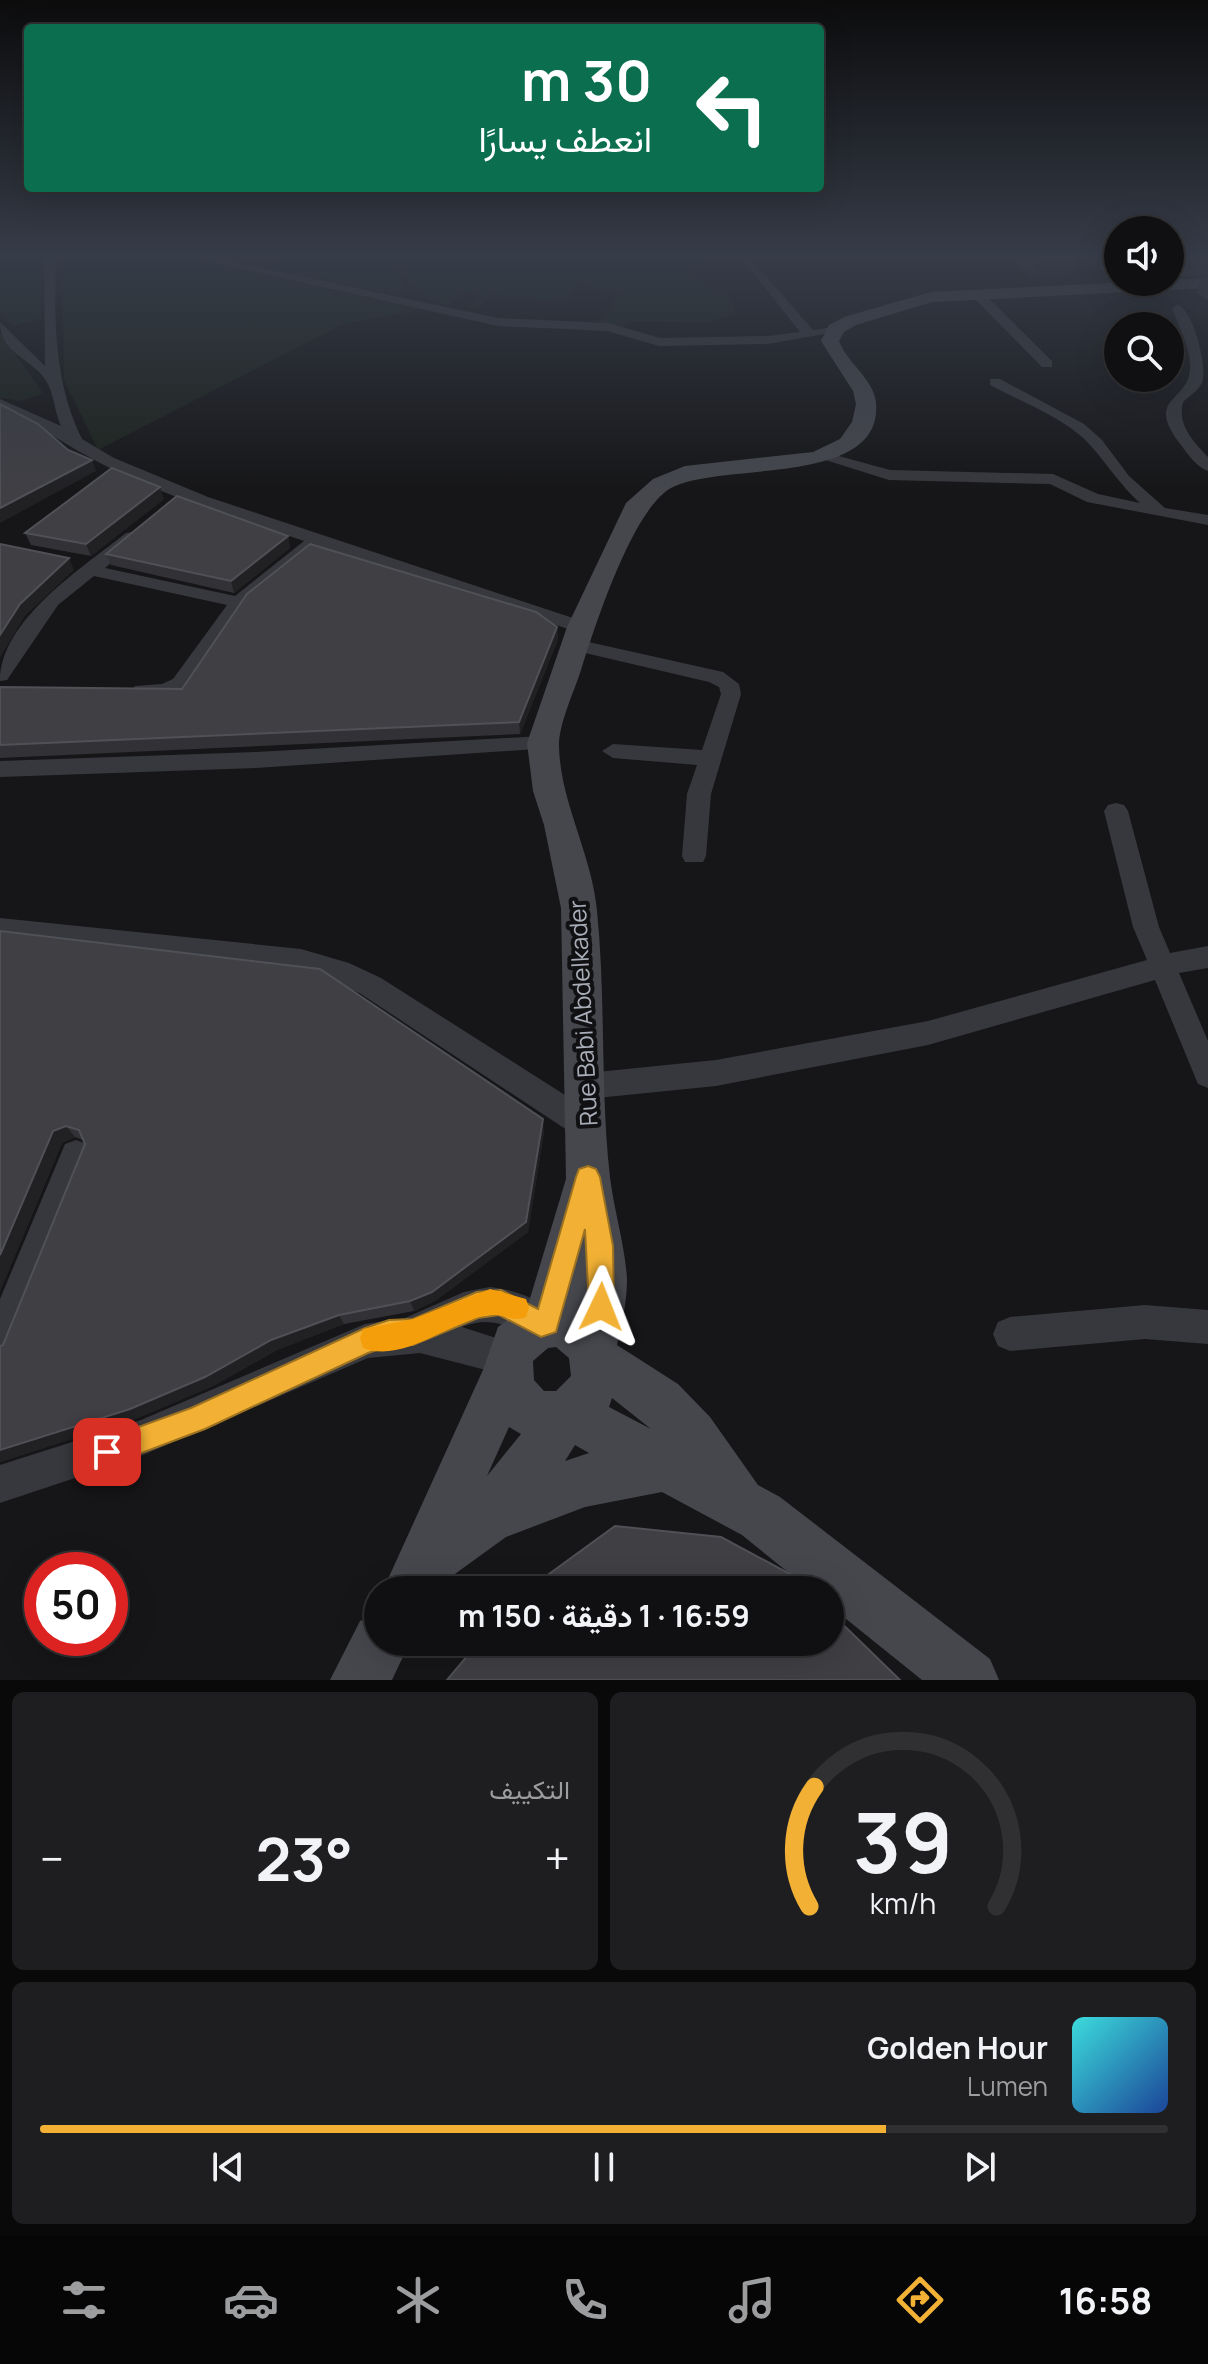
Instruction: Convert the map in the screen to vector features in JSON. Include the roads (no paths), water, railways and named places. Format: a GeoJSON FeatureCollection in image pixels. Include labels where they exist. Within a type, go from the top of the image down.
{"type":"FeatureCollection","features":[{"type":"Feature","properties":{"kind":"main road","name":"Rue Babi Abdelkader"},"geometry":{"type":"LineString","coordinates":[[588,1177],[579,908],[561,825],[549,791],[543,743],[578,636],[634,508],[653,489],[693,471],[824,457],[853,439],[863,422],[866,404],[858,384],[833,350],[827,335]]}},
{"type":"Feature","properties":{"kind":"main road"},"geometry":{"type":"LineString","coordinates":[[588,1177],[511,1390],[531,1413],[547,1418],[566,1416],[738,1501],[845,1580],[969,1680]]}},
{"type":"Feature","properties":{"kind":"main road"},"geometry":{"type":"LineString","coordinates":[[420,1574],[486,1518],[528,1470],[566,1416],[592,1393],[603,1278],[588,1177]]}},
{"type":"Feature","properties":{"kind":"main road"},"geometry":{"type":"LineString","coordinates":[[420,1574],[457,1482],[526,1345],[573,1327],[594,1353],[630,1376],[671,1409],[738,1501]]}},
{"type":"Feature","properties":{"kind":"main road"},"geometry":{"type":"LineString","coordinates":[[486,1518],[539,1495],[585,1480],[667,1465]]}},
{"type":"Feature","properties":{"kind":"main road"},"geometry":{"type":"LineString","coordinates":[[360,1680],[373,1656]]}},
{"type":"Feature","properties":{"kind":"street"},"geometry":{"type":"LineString","coordinates":[[7,335],[54,385]]}},
{"type":"Feature","properties":{"kind":"street"},"geometry":{"type":"LineString","coordinates":[[52,335],[54,385],[65,423],[77,444]]}},
{"type":"Feature","properties":{"kind":"street"},"geometry":{"type":"LineString","coordinates":[[631,335],[669,343],[735,342],[792,335]]}},
{"type":"Feature","properties":{"kind":"street"},"geometry":{"type":"LineString","coordinates":[[1018,335],[1047,364]]}},
{"type":"Feature","properties":{"kind":"street"},"geometry":{"type":"LineString","coordinates":[[1188,335],[1196,382],[1176,402],[1174,419],[1186,441],[1208,466]]}},
{"type":"Feature","properties":{"kind":"street"},"geometry":{"type":"LineString","coordinates":[[1191,344],[1208,346]]}},
{"type":"Feature","properties":{"kind":"street"},"geometry":{"type":"LineString","coordinates":[[995,382],[1079,427],[1097,443],[1123,479],[1160,512]]}},
{"type":"Feature","properties":{"kind":"street"},"geometry":{"type":"LineString","coordinates":[[4,405],[32,403],[54,385]]}},
{"type":"Feature","properties":{"kind":"street"},"geometry":{"type":"LineString","coordinates":[[4,405],[40,420],[77,444],[178,499],[316,540],[578,636],[724,680],[731,694],[696,806],[694,856]]}},
{"type":"Feature","properties":{"kind":"street"},"geometry":{"type":"LineString","coordinates":[[824,457],[889,475],[1053,479],[1093,498],[1208,520]]}},
{"type":"Feature","properties":{"kind":"street"},"geometry":{"type":"LineString","coordinates":[[5,685],[10,646],[86,566],[147,524]]}},
{"type":"Feature","properties":{"kind":"street"},"geometry":{"type":"LineString","coordinates":[[120,691],[165,691],[180,684],[239,602],[316,540]]}},
{"type":"Feature","properties":{"kind":"street"},"geometry":{"type":"LineString","coordinates":[[86,566],[239,602]]}},
{"type":"Feature","properties":{"kind":"street"},"geometry":{"type":"LineString","coordinates":[[0,769],[256,760],[543,743]]}},
{"type":"Feature","properties":{"kind":"street"},"geometry":{"type":"LineString","coordinates":[[613,751],[710,758]]}},
{"type":"Feature","properties":{"kind":"street"},"geometry":{"type":"LineString","coordinates":[[1116,811],[1146,927],[1208,1075]]}},
{"type":"Feature","properties":{"kind":"street"},"geometry":{"type":"LineString","coordinates":[[0,928],[108,943],[301,960],[340,971],[371,986],[587,1126]]}},
{"type":"Feature","properties":{"kind":"street"},"geometry":{"type":"LineString","coordinates":[[587,1086],[716,1073],[928,1033],[1161,967],[1208,957]]}},
{"type":"Feature","properties":{"kind":"street"},"geometry":{"type":"LineString","coordinates":[[0,1341],[76,1154]]}},
{"type":"Feature","properties":{"kind":"street"},"geometry":{"type":"LineString","coordinates":[[0,1484],[78,1463],[195,1420],[365,1341],[389,1333],[413,1332],[526,1345],[515,1307],[490,1302],[413,1332]]}},
{"type":"Feature","properties":{"kind":"street"},"geometry":{"type":"LineString","coordinates":[[1010,1334],[1145,1322],[1208,1327]]}}]}
